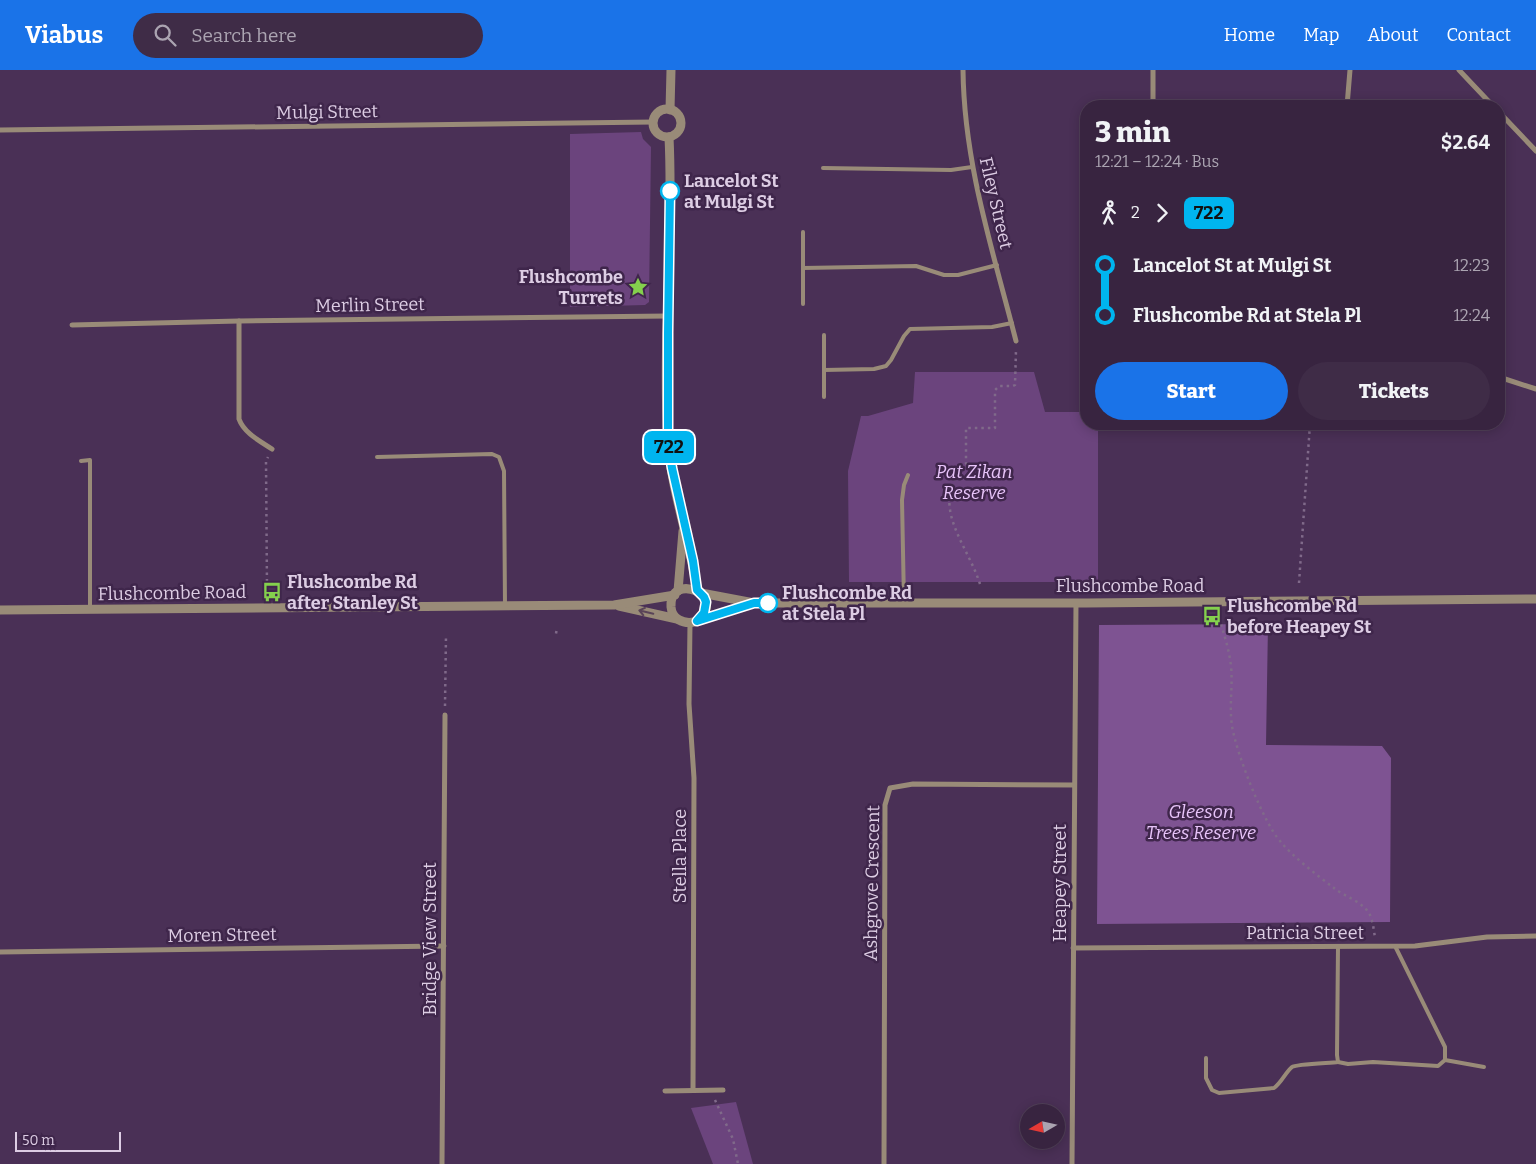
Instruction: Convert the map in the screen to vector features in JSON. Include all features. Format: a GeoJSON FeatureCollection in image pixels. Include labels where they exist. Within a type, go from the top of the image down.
{"type":"FeatureCollection","features":[{"type":"Feature","properties":{"kind":"street"},"geometry":{"type":"LineString","coordinates":[[670,70],[670,110]]}},
{"type":"Feature","properties":{"kind":"street","name":"Filey Street"},"geometry":{"type":"LineString","coordinates":[[963,70],[964,108],[972,167],[1016,341]]}},
{"type":"Feature","properties":{"kind":"street"},"geometry":{"type":"LineString","coordinates":[[1153,70],[1153,100]]}},
{"type":"Feature","properties":{"kind":"street"},"geometry":{"type":"LineString","coordinates":[[1348,100],[1350,70]]}},
{"type":"Feature","properties":{"kind":"street"},"geometry":{"type":"LineString","coordinates":[[1459,70],[1488,100]]}},
{"type":"Feature","properties":{"kind":"street"},"geometry":{"type":"LineString","coordinates":[[670,110],[678,114],[681,122],[678,131],[669,137],[658,134],[654,122],[661,111],[670,110]]}},
{"type":"Feature","properties":{"kind":"street"},"geometry":{"type":"LineString","coordinates":[[1505,118],[1536,150]]}},
{"type":"Feature","properties":{"kind":"street","name":"Mulgi Street"},"geometry":{"type":"LineString","coordinates":[[0,130],[654,122]]}},
{"type":"Feature","properties":{"kind":"street"},"geometry":{"type":"LineString","coordinates":[[669,137],[668,443],[699,592]]}},
{"type":"Feature","properties":{"kind":"street","name":"Merlin Street"},"geometry":{"type":"LineString","coordinates":[[72,325],[668,316]]}},
{"type":"Feature","properties":{"kind":"street"},"geometry":{"type":"LineString","coordinates":[[239,321],[240,424],[272,449]]}},
{"type":"Feature","properties":{"kind":"street"},"geometry":{"type":"LineString","coordinates":[[1505,379],[1536,390]]}},
{"type":"Feature","properties":{"kind":"street"},"geometry":{"type":"LineString","coordinates":[[676,593],[688,588],[699,592],[704,597],[706,608],[701,617],[694,622],[678,619],[674,615],[671,605],[676,593],[684,523]]}},
{"type":"Feature","properties":{"kind":"street","name":"Flushcombe Road"},"geometry":{"type":"LineString","coordinates":[[699,592],[754,603],[1536,599]]}},
{"type":"Feature","properties":{"kind":"street","name":"Flushcombe Road"},"geometry":{"type":"LineString","coordinates":[[0,610],[614,605],[676,593]]}},
{"type":"Feature","properties":{"kind":"street","name":"Heapey Street"},"geometry":{"type":"LineString","coordinates":[[1072,1164],[1076,602]]}},
{"type":"Feature","properties":{"kind":"street","name":"Flushcombe Road"},"geometry":{"type":"LineString","coordinates":[[694,622],[754,603]]}},
{"type":"Feature","properties":{"kind":"street","name":"Flushcombe Road"},"geometry":{"type":"LineString","coordinates":[[614,605],[678,619]]}},
{"type":"Feature","properties":{"kind":"street","name":"Stella Place"},"geometry":{"type":"LineString","coordinates":[[693,1090],[694,778],[688,704],[694,622]]}},
{"type":"Feature","properties":{"kind":"street","name":"Bridge View Street"},"geometry":{"type":"LineString","coordinates":[[442,1164],[445,715]]}},
{"type":"Feature","properties":{"kind":"street","name":"Ashgrove Crescent"},"geometry":{"type":"LineString","coordinates":[[884,1164],[885,805],[890,788],[913,784],[1074,785]]}},
{"type":"Feature","properties":{"kind":"street","name":"Patricia Street"},"geometry":{"type":"LineString","coordinates":[[1073,948],[1415,946],[1487,937],[1536,936]]}},
{"type":"Feature","properties":{"kind":"street","name":"Moren Street"},"geometry":{"type":"LineString","coordinates":[[0,952],[444,946]]}},
{"type":"Feature","properties":{"kind":"street"},"geometry":{"type":"LineString","coordinates":[[665,1091],[723,1090]]}},
{"type":"Feature","properties":{"kind":"lane"},"geometry":{"type":"LineString","coordinates":[[823,168],[951,170],[972,167]]}},
{"type":"Feature","properties":{"kind":"lane"},"geometry":{"type":"LineString","coordinates":[[803,232],[803,304]]}},
{"type":"Feature","properties":{"kind":"lane"},"geometry":{"type":"LineString","coordinates":[[803,268],[916,266],[944,275],[958,275],[996,266]]}},
{"type":"Feature","properties":{"kind":"lane"},"geometry":{"type":"LineString","coordinates":[[824,370],[874,369],[886,366],[910,329],[992,327],[1012,323]]}},
{"type":"Feature","properties":{"kind":"lane"},"geometry":{"type":"LineString","coordinates":[[824,335],[824,397]]}},
{"type":"Feature","properties":{"kind":"lane"},"geometry":{"type":"LineString","coordinates":[[377,457],[492,454],[499,457],[504,471],[505,605]]}},
{"type":"Feature","properties":{"kind":"lane"},"geometry":{"type":"LineString","coordinates":[[81,461],[90,460],[90,610]]}},
{"type":"Feature","properties":{"kind":"lane"},"geometry":{"type":"LineString","coordinates":[[904,603],[902,500],[904,485],[908,475]]}},
{"type":"Feature","properties":{"kind":"lane"},"geometry":{"type":"LineString","coordinates":[[1338,946],[1338,1062]]}},
{"type":"Feature","properties":{"kind":"lane"},"geometry":{"type":"LineString","coordinates":[[1206,1058],[1206,1078],[1212,1090],[1219,1093],[1274,1088],[1281,1083],[1292,1067],[1300,1064],[1308,1066],[1338,1062],[1348,1064],[1373,1062],[1438,1066],[1445,1060],[1445,1047],[1395,946]]}},
{"type":"Feature","properties":{"kind":"lane"},"geometry":{"type":"LineString","coordinates":[[1445,1060],[1484,1067]]}},
{"type":"Feature","properties":{"kind":"path"},"geometry":{"type":"LineString","coordinates":[[980,584],[961,542],[951,516],[948,501],[950,489],[961,469],[966,464],[966,428],[995,428],[995,390],[999,386],[1016,385],[1016,341]]}},
{"type":"Feature","properties":{"kind":"path"},"geometry":{"type":"LineString","coordinates":[[1299,582],[1310,430]]}},
{"type":"Feature","properties":{"kind":"path"},"geometry":{"type":"LineString","coordinates":[[267,588],[266,462],[272,449]]}},
{"type":"Feature","properties":{"kind":"path"},"geometry":{"type":"LineString","coordinates":[[1219,618],[1228,645],[1231,667],[1232,725],[1236,746],[1256,798],[1279,841],[1335,889],[1363,906],[1370,916],[1377,946]]}},
{"type":"Feature","properties":{"kind":"path"},"geometry":{"type":"LineString","coordinates":[[555,632],[561,633]]}},
{"type":"Feature","properties":{"kind":"path"},"geometry":{"type":"LineString","coordinates":[[445,715],[446,635]]}},
{"type":"Feature","properties":{"kind":"path"},"geometry":{"type":"LineString","coordinates":[[711,1090],[733,1139],[738,1164]]}},
{"type":"Feature","properties":{"kind":"green space"},"geometry":{"type":"Polygon","coordinates":[[[641,132],[643,139],[651,147],[649,302],[645,305],[570,307],[570,134],[641,132]]]}},
{"type":"Feature","properties":{"kind":"green space","name":"Pat Zikan Reserve"},"geometry":{"type":"Polygon","coordinates":[[[915,372],[1034,372],[1045,412],[1080,412],[1080,430],[1098,430],[1098,582],[849,582],[848,471],[861,416],[868,416],[913,403],[915,372]]]}},
{"type":"Feature","properties":{"kind":"green space","name":"Gleeson Trees Reserve"},"geometry":{"type":"Polygon","coordinates":[[[1268,624],[1266,745],[1382,746],[1391,758],[1390,922],[1097,924],[1099,625],[1268,624]]]}},
{"type":"Feature","properties":{"kind":"green space"},"geometry":{"type":"Polygon","coordinates":[[[736,1102],[753,1164],[713,1164],[691,1108],[736,1102]]]}},
{"type":"Feature","properties":{"kind":"bus line","name":"722"},"geometry":{"type":"LineString","coordinates":[[670,191],[668,443],[693,561],[697,590],[706,602],[704,613],[697,621],[754,603],[768,603]]}},
{"type":"Feature","properties":{"kind":"place","name":"Lancelot St at Mulgi St"},"geometry":{"type":"Point","coordinates":[670,191]}},
{"type":"Feature","properties":{"kind":"place","name":"Flushcombe Turrets"},"geometry":{"type":"Point","coordinates":[638,287]}},
{"type":"Feature","properties":{"kind":"place","name":"Flushcombe Rd after Stanley St"},"geometry":{"type":"Point","coordinates":[272,592]}},
{"type":"Feature","properties":{"kind":"place","name":"Flushcombe Rd at Stela Pl"},"geometry":{"type":"Point","coordinates":[768,603]}},
{"type":"Feature","properties":{"kind":"place","name":"Flushcombe Rd before Heapey St"},"geometry":{"type":"Point","coordinates":[1212,616]}}]}
